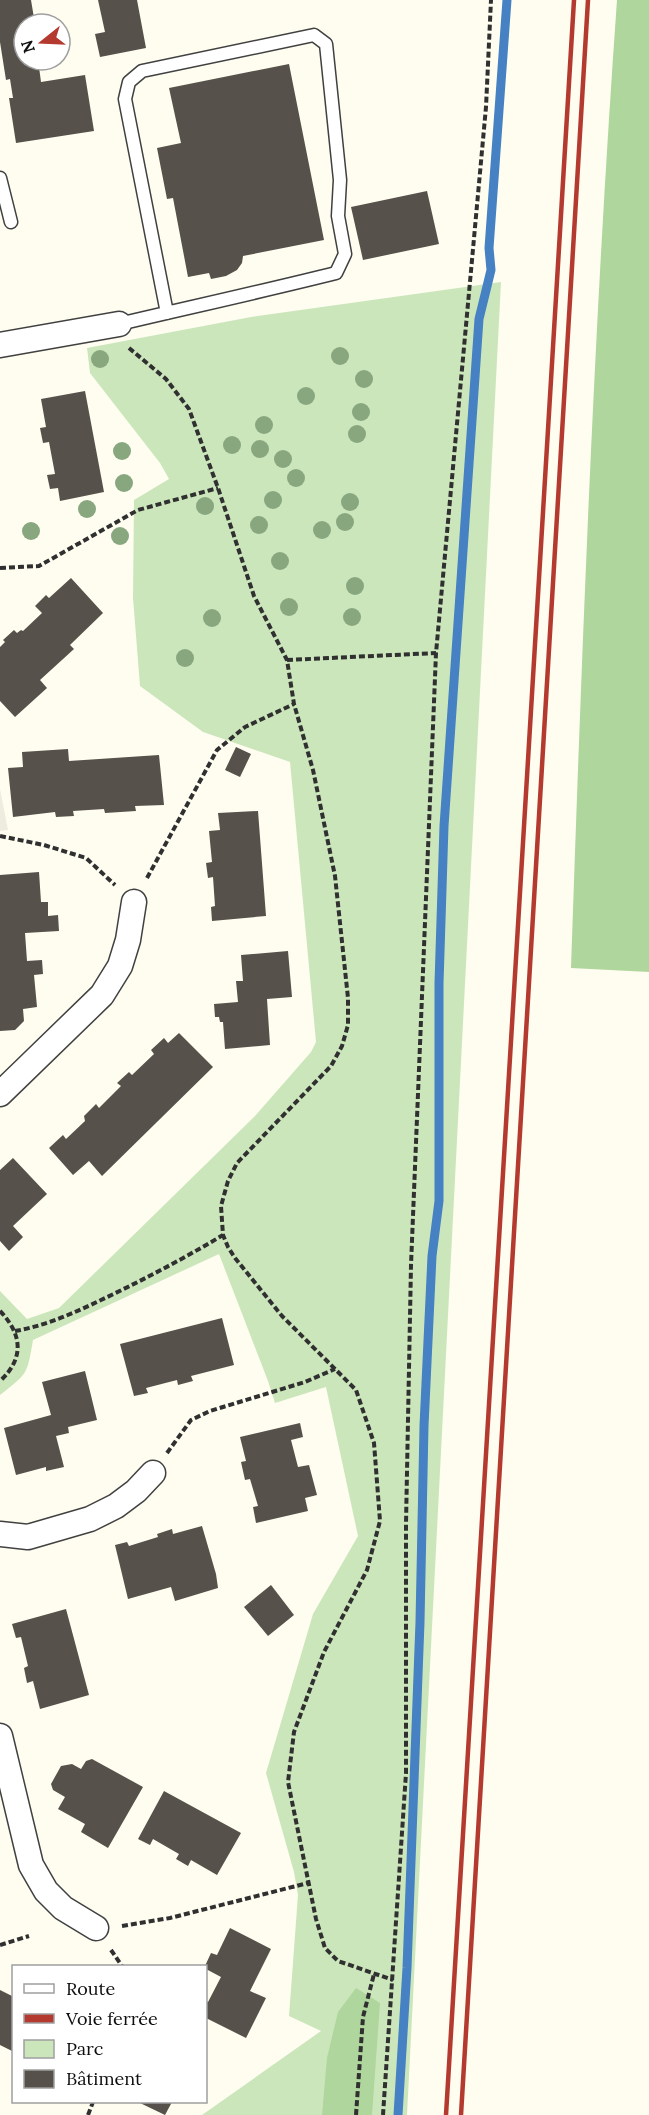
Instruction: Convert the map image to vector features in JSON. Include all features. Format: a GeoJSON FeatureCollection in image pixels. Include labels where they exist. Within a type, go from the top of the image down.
{"type":"FeatureCollection","features":[{"type":"Feature","properties":{"kind":"street"},"geometry":{"type":"LineString","coordinates":[[0,345],[123,335]]}},
{"type":"Feature","properties":{"kind":"street"},"geometry":{"type":"LineString","coordinates":[[0,1094],[102,995],[120,966],[128,940],[134,902]]}},
{"type":"Feature","properties":{"kind":"street"},"geometry":{"type":"LineString","coordinates":[[0,1534],[28,1537],[90,1519],[116,1506],[136,1491],[153,1473]]}},
{"type":"Feature","properties":{"kind":"street"},"geometry":{"type":"LineString","coordinates":[[0,1736],[31,1865],[46,1891],[63,1908],[96,1928]]}},
{"type":"Feature","properties":{"kind":"lane"},"geometry":{"type":"LineString","coordinates":[[123,335],[167,313],[336,273],[345,254],[338,216],[340,180],[326,44],[314,35],[142,71],[129,82],[125,99],[167,313]]}},
{"type":"Feature","properties":{"kind":"lane"},"geometry":{"type":"LineString","coordinates":[[0,178],[11,222]]}},
{"type":"Feature","properties":{"kind":"path"},"geometry":{"type":"LineString","coordinates":[[383,2115],[406,1773],[406,1524],[411,1265],[436,653],[486,107],[491,0]]}},
{"type":"Feature","properties":{"kind":"path"},"geometry":{"type":"LineString","coordinates":[[123,335],[166,379],[189,409],[254,596],[287,660],[294,704],[314,770],[335,876],[348,998],[348,1025],[342,1046],[331,1066],[237,1163],[228,1181],[221,1206],[223,1235],[235,1258],[282,1316],[356,1390],[374,1443],[380,1521],[366,1570],[324,1652],[294,1732],[288,1782],[316,1919],[325,1948],[338,1961],[393,1980]]}},
{"type":"Feature","properties":{"kind":"path"},"geometry":{"type":"LineString","coordinates":[[0,568],[39,566],[138,510],[218,488]]}},
{"type":"Feature","properties":{"kind":"path"},"geometry":{"type":"LineString","coordinates":[[287,660],[436,653]]}},
{"type":"Feature","properties":{"kind":"path"},"geometry":{"type":"LineString","coordinates":[[0,836],[44,845],[86,858],[134,902],[217,750],[245,727],[294,704]]}},
{"type":"Feature","properties":{"kind":"path"},"geometry":{"type":"LineString","coordinates":[[15,1331],[31,1329],[75,1312],[163,1270],[223,1235]]}},
{"type":"Feature","properties":{"kind":"path"},"geometry":{"type":"LineString","coordinates":[[0,1311],[15,1331],[18,1348],[14,1363],[0,1381]]}},
{"type":"Feature","properties":{"kind":"path"},"geometry":{"type":"LineString","coordinates":[[153,1473],[191,1420],[210,1411],[305,1382],[336,1369]]}},
{"type":"Feature","properties":{"kind":"path"},"geometry":{"type":"LineString","coordinates":[[96,1928],[134,1925],[170,1918],[308,1883]]}},
{"type":"Feature","properties":{"kind":"path"},"geometry":{"type":"LineString","coordinates":[[0,1945],[29,1936]]}},
{"type":"Feature","properties":{"kind":"path"},"geometry":{"type":"LineString","coordinates":[[356,2115],[363,2017],[374,1974]]}},
{"type":"Feature","properties":{"kind":"green space"},"geometry":{"type":"Polygon","coordinates":[[[617,0],[649,0],[649,972],[571,968],[595,363],[617,0]]]}},
{"type":"Feature","properties":{"kind":"green space"},"geometry":{"type":"Polygon","coordinates":[[[501,282],[407,2115],[202,2115],[321,2031],[289,2016],[298,1895],[294,1872],[266,1773],[313,1614],[358,1536],[326,1387],[275,1403],[219,1254],[33,1340],[25,1372],[0,1395],[0,1291],[27,1319],[59,1308],[255,1116],[311,1052],[316,1042],[290,762],[203,732],[140,686],[133,598],[134,500],[169,479],[160,463],[90,373],[87,348],[251,317],[501,282]]]}},
{"type":"Feature","properties":{"kind":"green space"},"geometry":{"type":"Polygon","coordinates":[[[356,1988],[380,2003],[372,2115],[322,2115],[327,2058],[338,2012],[356,1988]]]}},
{"type":"Feature","properties":{"kind":"shaded area"},"geometry":{"type":"Polygon","coordinates":[[[0,789],[8,830],[0,831],[0,789]]]}},
{"type":"Feature","properties":{"kind":"building"},"geometry":{"type":"Polygon","coordinates":[[[0,0],[31,0],[33,12],[12,12],[12,72],[40,72],[41,82],[85,75],[94,131],[16,143],[9,98],[13,98],[10,79],[6,80],[0,42],[0,0]]]}},
{"type":"Feature","properties":{"kind":"building"},"geometry":{"type":"Polygon","coordinates":[[[98,0],[137,0],[146,48],[100,57],[95,34],[105,32],[98,0]]]}},
{"type":"Feature","properties":{"kind":"building"},"geometry":{"type":"Polygon","coordinates":[[[289,64],[324,240],[243,256],[242,263],[237,270],[226,276],[211,279],[209,273],[188,277],[173,198],[167,199],[157,148],[181,143],[169,88],[289,64]]]}},
{"type":"Feature","properties":{"kind":"building"},"geometry":{"type":"Polygon","coordinates":[[[427,191],[439,244],[363,260],[351,207],[427,191]]]}},
{"type":"Feature","properties":{"kind":"building"},"geometry":{"type":"Polygon","coordinates":[[[85,391],[104,492],[60,501],[58,488],[50,489],[47,475],[55,474],[49,442],[43,443],[40,428],[46,427],[41,399],[85,391]]]}},
{"type":"Feature","properties":{"kind":"building"},"geometry":{"type":"Polygon","coordinates":[[[71,578],[103,613],[70,645],[74,649],[40,680],[47,688],[15,717],[0,701],[0,647],[5,642],[3,640],[14,630],[17,633],[23,631],[42,613],[35,606],[46,595],[49,598],[71,578]]]}},
{"type":"Feature","properties":{"kind":"building"},"geometry":{"type":"Polygon","coordinates":[[[236,747],[251,754],[240,777],[225,770],[236,747]]]}},
{"type":"Feature","properties":{"kind":"building"},"geometry":{"type":"Polygon","coordinates":[[[68,749],[69,761],[159,755],[164,805],[135,806],[136,811],[105,813],[104,809],[73,811],[74,816],[56,817],[55,812],[13,817],[8,768],[23,767],[22,752],[68,749]]]}},
{"type":"Feature","properties":{"kind":"building"},"geometry":{"type":"Polygon","coordinates":[[[258,811],[266,916],[212,921],[211,907],[215,906],[213,877],[208,878],[206,863],[212,862],[209,831],[220,830],[218,813],[258,811]]]}},
{"type":"Feature","properties":{"kind":"building"},"geometry":{"type":"Polygon","coordinates":[[[39,872],[41,902],[48,902],[48,916],[58,915],[59,931],[25,933],[27,961],[42,960],[43,974],[34,975],[37,1007],[23,1009],[24,1021],[15,1030],[0,1031],[0,875],[39,872]]]}},
{"type":"Feature","properties":{"kind":"building"},"geometry":{"type":"Polygon","coordinates":[[[288,951],[292,997],[267,999],[270,1045],[225,1049],[223,1022],[220,1022],[219,1017],[215,1017],[214,1004],[238,1002],[236,981],[243,981],[241,955],[288,951]]]}},
{"type":"Feature","properties":{"kind":"building"},"geometry":{"type":"Polygon","coordinates":[[[179,1033],[213,1067],[102,1176],[89,1161],[73,1175],[49,1148],[63,1135],[66,1139],[85,1121],[84,1116],[96,1104],[99,1108],[121,1086],[117,1083],[129,1072],[132,1075],[154,1054],[151,1050],[164,1038],[168,1043],[179,1033]]]}},
{"type":"Feature","properties":{"kind":"building"},"geometry":{"type":"Polygon","coordinates":[[[13,1158],[47,1194],[13,1226],[23,1237],[9,1251],[0,1241],[0,1170],[13,1158]]]}},
{"type":"Feature","properties":{"kind":"building"},"geometry":{"type":"Polygon","coordinates":[[[222,1318],[234,1365],[191,1376],[193,1381],[178,1385],[177,1380],[146,1388],[148,1393],[134,1396],[120,1344],[222,1318]]]}},
{"type":"Feature","properties":{"kind":"building"},"geometry":{"type":"Polygon","coordinates":[[[85,1371],[97,1420],[68,1427],[69,1433],[56,1436],[64,1467],[46,1471],[46,1467],[16,1475],[4,1428],[51,1415],[42,1382],[85,1371]]]}},
{"type":"Feature","properties":{"kind":"building"},"geometry":{"type":"Polygon","coordinates":[[[300,1423],[303,1437],[291,1440],[298,1467],[309,1465],[317,1495],[305,1498],[308,1511],[256,1523],[253,1507],[258,1506],[250,1479],[245,1480],[241,1462],[246,1461],[240,1437],[300,1423]]]}},
{"type":"Feature","properties":{"kind":"building"},"geometry":{"type":"Polygon","coordinates":[[[202,1526],[218,1588],[175,1601],[171,1587],[128,1599],[115,1545],[127,1542],[129,1546],[158,1537],[157,1534],[172,1529],[173,1534],[202,1526]]]}},
{"type":"Feature","properties":{"kind":"building"},"geometry":{"type":"Polygon","coordinates":[[[271,1585],[294,1615],[268,1636],[244,1607],[271,1585]]]}},
{"type":"Feature","properties":{"kind":"building"},"geometry":{"type":"Polygon","coordinates":[[[66,1609],[89,1695],[40,1709],[33,1681],[27,1683],[24,1668],[28,1666],[21,1637],[16,1638],[12,1624],[66,1609]]]}},
{"type":"Feature","properties":{"kind":"building"},"geometry":{"type":"Polygon","coordinates":[[[92,1759],[143,1787],[108,1848],[81,1832],[85,1824],[58,1809],[65,1797],[53,1790],[51,1784],[61,1766],[72,1764],[81,1769],[86,1761],[92,1759]]]}},
{"type":"Feature","properties":{"kind":"building"},"geometry":{"type":"Polygon","coordinates":[[[164,1791],[241,1833],[217,1875],[191,1860],[188,1866],[176,1859],[179,1854],[153,1839],[150,1845],[138,1839],[164,1791]]]}},
{"type":"Feature","properties":{"kind":"building"},"geometry":{"type":"Polygon","coordinates":[[[230,1928],[271,1949],[250,1991],[266,1998],[246,2038],[207,2018],[207,2002],[221,1977],[207,1970],[205,1965],[211,1953],[217,1955],[230,1928]]]}},
{"type":"Feature","properties":{"kind":"building"},"geometry":{"type":"Polygon","coordinates":[[[0,1990],[12,1996],[12,2051],[0,2045],[0,1990]]]}},
{"type":"Feature","properties":{"kind":"building"},"geometry":{"type":"Polygon","coordinates":[[[140,2103],[171,2103],[165,2115],[140,2103]]]}},
{"type":"Feature","properties":{"kind":"waterway"},"geometry":{"type":"LineString","coordinates":[[398,2115],[407,1968],[420,1622],[424,1426],[432,1256],[439,1201],[439,983],[444,826],[479,319],[491,270],[489,248],[507,0]]}},
{"type":"Feature","properties":{"kind":"railway"},"geometry":{"type":"LineString","coordinates":[[446,2115],[574,0]]}},
{"type":"Feature","properties":{"kind":"railway"},"geometry":{"type":"LineString","coordinates":[[461,2115],[588,0]]}}]}
